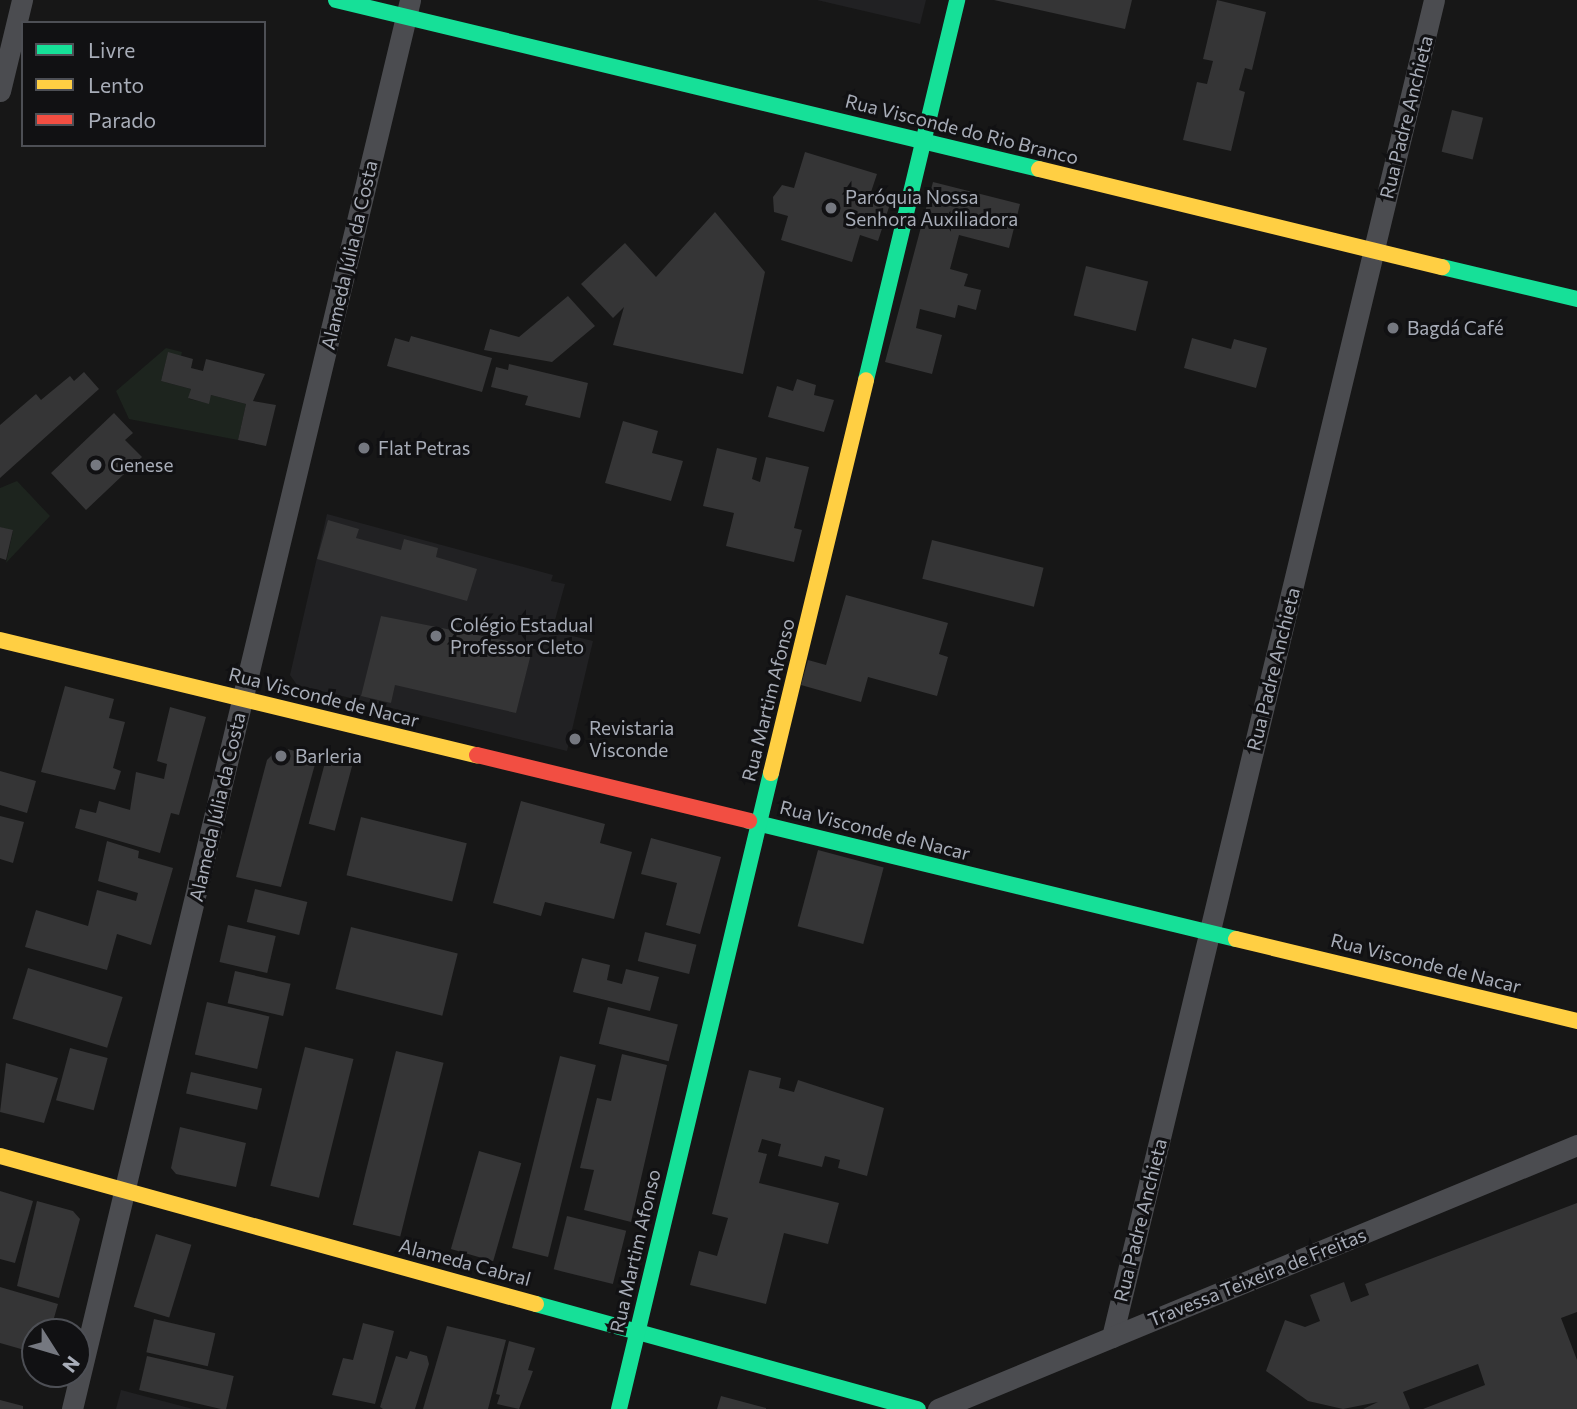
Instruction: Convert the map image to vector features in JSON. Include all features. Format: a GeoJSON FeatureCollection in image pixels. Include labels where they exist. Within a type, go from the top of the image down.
{"type":"FeatureCollection","features":[{"type":"Feature","properties":{"kind":"street"},"geometry":{"type":"LineString","coordinates":[[0,91],[22,0]]}},
{"type":"Feature","properties":{"kind":"street","name":"Rua Visconde do Rio Branco"},"geometry":{"type":"LineString","coordinates":[[336,0],[408,8],[923,142],[1577,299]]}},
{"type":"Feature","properties":{"kind":"street","name":"Rua Martim Afonso"},"geometry":{"type":"LineString","coordinates":[[619,1409],[957,0]]}},
{"type":"Feature","properties":{"kind":"street","name":"Rua Padre Anchieta"},"geometry":{"type":"LineString","coordinates":[[1112,1337],[1434,0]]}},
{"type":"Feature","properties":{"kind":"street","name":"Alameda Júlia da Costa"},"geometry":{"type":"LineString","coordinates":[[72,1409],[408,8]]}},
{"type":"Feature","properties":{"kind":"street","name":"Rua Visconde de Nacar"},"geometry":{"type":"LineString","coordinates":[[0,640],[1577,1021]]}},
{"type":"Feature","properties":{"kind":"street","name":"Travessa Teixeira de Freitas"},"geometry":{"type":"LineString","coordinates":[[938,1409],[1577,1145]]}},
{"type":"Feature","properties":{"kind":"street","name":"Alameda Cabral"},"geometry":{"type":"LineString","coordinates":[[0,1156],[918,1409]]}},
{"type":"Feature","properties":{"kind":"shaded area"},"geometry":{"type":"Polygon","coordinates":[[[817,0],[926,0],[920,24],[817,0]]]}},
{"type":"Feature","properties":{"kind":"shaded area"},"geometry":{"type":"Polygon","coordinates":[[[166,348],[182,352],[181,356],[168,353],[161,381],[191,389],[189,399],[208,403],[211,395],[246,404],[238,440],[129,419],[116,391],[166,348]]]}},
{"type":"Feature","properties":{"kind":"shaded area"},"geometry":{"type":"Polygon","coordinates":[[[17,481],[50,516],[6,563],[13,531],[0,527],[0,488],[17,481]]]}},
{"type":"Feature","properties":{"kind":"shaded area","name":"Colégio Estadual Professor Cleto"},"geometry":{"type":"Polygon","coordinates":[[[327,514],[553,575],[551,581],[565,584],[552,631],[593,641],[567,751],[297,685],[290,675],[327,514]]]}},
{"type":"Feature","properties":{"kind":"shaded area"},"geometry":{"type":"Polygon","coordinates":[[[121,1390],[193,1409],[116,1409],[121,1390]]]}},
{"type":"Feature","properties":{"kind":"building"},"geometry":{"type":"Polygon","coordinates":[[[994,0],[1132,0],[1125,29],[994,0]]]}},
{"type":"Feature","properties":{"kind":"building"},"geometry":{"type":"Polygon","coordinates":[[[1217,0],[1266,12],[1252,70],[1245,68],[1239,90],[1245,92],[1231,151],[1183,140],[1197,82],[1207,84],[1213,61],[1203,59],[1217,0]]]}},
{"type":"Feature","properties":{"kind":"building"},"geometry":{"type":"Polygon","coordinates":[[[1452,110],[1483,118],[1473,159],[1442,152],[1452,110]]]}},
{"type":"Feature","properties":{"kind":"building","name":"Paróquia Nossa Senhora Auxiliadora"},"geometry":{"type":"Polygon","coordinates":[[[805,152],[877,174],[869,198],[890,204],[878,241],[860,235],[852,262],[781,240],[788,216],[774,212],[773,197],[782,185],[794,188],[805,152]]]}},
{"type":"Feature","properties":{"kind":"building"},"geometry":{"type":"Polygon","coordinates":[[[933,182],[1020,204],[1009,248],[959,235],[950,269],[968,274],[964,286],[981,290],[976,310],[958,305],[955,318],[920,309],[916,328],[942,335],[932,374],[885,362],[933,182]]]}},
{"type":"Feature","properties":{"kind":"building"},"geometry":{"type":"Polygon","coordinates":[[[715,212],[765,272],[743,374],[613,345],[624,307],[613,318],[581,284],[625,243],[656,277],[715,212]]]}},
{"type":"Feature","properties":{"kind":"building"},"geometry":{"type":"Polygon","coordinates":[[[1086,266],[1148,281],[1136,331],[1074,315],[1086,266]]]}},
{"type":"Feature","properties":{"kind":"building"},"geometry":{"type":"Polygon","coordinates":[[[568,296],[595,326],[552,362],[484,350],[490,329],[519,337],[568,296]]]}},
{"type":"Feature","properties":{"kind":"building"},"geometry":{"type":"Polygon","coordinates":[[[411,336],[492,358],[482,392],[387,366],[395,338],[409,342],[411,336]]]}},
{"type":"Feature","properties":{"kind":"building"},"geometry":{"type":"Polygon","coordinates":[[[1192,338],[1231,349],[1234,339],[1267,348],[1256,388],[1184,368],[1192,338]]]}},
{"type":"Feature","properties":{"kind":"building"},"geometry":{"type":"Polygon","coordinates":[[[168,352],[193,359],[191,368],[203,371],[206,359],[265,374],[253,401],[276,405],[266,446],[238,440],[246,404],[211,395],[209,404],[188,398],[191,389],[161,381],[168,352]]]}},
{"type":"Feature","properties":{"kind":"building"},"geometry":{"type":"Polygon","coordinates":[[[509,364],[588,383],[580,418],[525,405],[528,396],[491,387],[496,367],[508,370],[509,364]]]}},
{"type":"Feature","properties":{"kind":"building"},"geometry":{"type":"Polygon","coordinates":[[[84,372],[99,389],[0,478],[0,425],[36,394],[41,400],[70,376],[74,381],[84,372]]]}},
{"type":"Feature","properties":{"kind":"building"},"geometry":{"type":"Polygon","coordinates":[[[797,379],[816,385],[814,395],[834,400],[824,432],[768,417],[777,386],[793,391],[797,379]]]}},
{"type":"Feature","properties":{"kind":"building","name":"Genese"},"geometry":{"type":"Polygon","coordinates":[[[114,413],[133,433],[125,440],[142,457],[86,510],[51,473],[114,413]]]}},
{"type":"Feature","properties":{"kind":"building"},"geometry":{"type":"Polygon","coordinates":[[[623,421],[658,431],[652,453],[683,461],[671,501],[605,483],[623,421]]]}},
{"type":"Feature","properties":{"kind":"building"},"geometry":{"type":"Polygon","coordinates":[[[717,448],[757,458],[752,479],[760,482],[766,457],[809,467],[794,528],[802,530],[794,562],[726,546],[734,513],[703,506],[717,448]]]}},
{"type":"Feature","properties":{"kind":"building"},"geometry":{"type":"Polygon","coordinates":[[[328,520],[359,529],[356,538],[401,550],[404,539],[438,548],[436,557],[477,569],[467,601],[317,559],[328,520]]]}},
{"type":"Feature","properties":{"kind":"building"},"geometry":{"type":"Polygon","coordinates":[[[0,527],[13,530],[6,560],[0,558],[0,527]]]}},
{"type":"Feature","properties":{"kind":"building"},"geometry":{"type":"Polygon","coordinates":[[[932,540],[1044,568],[1034,607],[922,579],[932,540]]]}},
{"type":"Feature","properties":{"kind":"building"},"geometry":{"type":"Polygon","coordinates":[[[846,595],[948,623],[939,654],[948,657],[937,696],[868,677],[861,702],[801,685],[808,660],[826,665],[846,595]]]}},
{"type":"Feature","properties":{"kind":"building"},"geometry":{"type":"Polygon","coordinates":[[[381,616],[533,646],[516,713],[395,685],[391,703],[361,696],[381,616]]]}},
{"type":"Feature","properties":{"kind":"building"},"geometry":{"type":"Polygon","coordinates":[[[65,686],[114,699],[109,718],[125,722],[113,768],[121,771],[115,790],[41,772],[65,686]]]}},
{"type":"Feature","properties":{"kind":"building"},"geometry":{"type":"Polygon","coordinates":[[[170,707],[206,717],[179,815],[171,813],[160,853],[75,828],[80,809],[96,813],[99,801],[130,810],[136,772],[164,779],[167,764],[157,761],[170,707]]]}},
{"type":"Feature","properties":{"kind":"building"},"geometry":{"type":"Polygon","coordinates":[[[280,747],[317,757],[281,887],[236,877],[267,760],[280,747]]]}},
{"type":"Feature","properties":{"kind":"building"},"geometry":{"type":"Polygon","coordinates":[[[326,759],[352,766],[335,831],[309,824],[326,759]]]}},
{"type":"Feature","properties":{"kind":"building"},"geometry":{"type":"Polygon","coordinates":[[[0,771],[36,781],[27,813],[0,805],[0,771]]]}},
{"type":"Feature","properties":{"kind":"building"},"geometry":{"type":"Polygon","coordinates":[[[521,801],[605,824],[600,843],[632,852],[614,919],[545,902],[541,916],[493,903],[521,801]]]}},
{"type":"Feature","properties":{"kind":"building"},"geometry":{"type":"Polygon","coordinates":[[[0,816],[24,822],[13,863],[0,859],[0,816]]]}},
{"type":"Feature","properties":{"kind":"building"},"geometry":{"type":"Polygon","coordinates":[[[361,817],[467,843],[452,902],[346,875],[361,817]]]}},
{"type":"Feature","properties":{"kind":"building"},"geometry":{"type":"Polygon","coordinates":[[[651,838],[721,857],[700,934],[666,925],[677,883],[641,874],[651,838]]]}},
{"type":"Feature","properties":{"kind":"building"},"geometry":{"type":"Polygon","coordinates":[[[107,841],[139,851],[138,858],[173,868],[151,945],[117,934],[107,970],[25,947],[36,910],[88,926],[97,890],[136,901],[138,893],[98,881],[107,841]]]}},
{"type":"Feature","properties":{"kind":"building"},"geometry":{"type":"Polygon","coordinates":[[[818,850],[884,868],[863,944],[798,926],[818,850]]]}},
{"type":"Feature","properties":{"kind":"building"},"geometry":{"type":"Polygon","coordinates":[[[255,889],[307,902],[299,935],[247,922],[255,889]]]}},
{"type":"Feature","properties":{"kind":"building"},"geometry":{"type":"Polygon","coordinates":[[[228,925],[276,936],[267,973],[219,962],[228,925]]]}},
{"type":"Feature","properties":{"kind":"building"},"geometry":{"type":"Polygon","coordinates":[[[351,927],[458,954],[442,1016],[336,989],[351,927]]]}},
{"type":"Feature","properties":{"kind":"building"},"geometry":{"type":"Polygon","coordinates":[[[645,932],[696,945],[689,974],[638,961],[645,932]]]}},
{"type":"Feature","properties":{"kind":"building"},"geometry":{"type":"Polygon","coordinates":[[[582,958],[610,965],[607,980],[622,984],[626,969],[659,977],[650,1011],[573,992],[582,958]]]}},
{"type":"Feature","properties":{"kind":"building"},"geometry":{"type":"Polygon","coordinates":[[[28,968],[123,997],[107,1048],[13,1019],[28,968]]]}},
{"type":"Feature","properties":{"kind":"building"},"geometry":{"type":"Polygon","coordinates":[[[235,971],[291,984],[283,1016],[228,1003],[235,971]]]}},
{"type":"Feature","properties":{"kind":"building"},"geometry":{"type":"Polygon","coordinates":[[[207,1002],[269,1016],[257,1069],[195,1055],[207,1002]]]}},
{"type":"Feature","properties":{"kind":"building"},"geometry":{"type":"Polygon","coordinates":[[[608,1007],[678,1024],[669,1061],[599,1044],[608,1007]]]}},
{"type":"Feature","properties":{"kind":"building"},"geometry":{"type":"Polygon","coordinates":[[[305,1047],[354,1059],[319,1198],[270,1186],[305,1047]]]}},
{"type":"Feature","properties":{"kind":"building"},"geometry":{"type":"Polygon","coordinates":[[[70,1048],[108,1058],[94,1110],[56,1100],[70,1048]]]}},
{"type":"Feature","properties":{"kind":"building"},"geometry":{"type":"Polygon","coordinates":[[[396,1051],[444,1063],[400,1237],[353,1225],[396,1051]]]}},
{"type":"Feature","properties":{"kind":"building"},"geometry":{"type":"Polygon","coordinates":[[[622,1054],[667,1065],[631,1222],[584,1210],[594,1170],[580,1168],[597,1098],[611,1101],[622,1054]]]}},
{"type":"Feature","properties":{"kind":"building"},"geometry":{"type":"Polygon","coordinates":[[[560,1056],[596,1065],[548,1257],[512,1248],[560,1056]]]}},
{"type":"Feature","properties":{"kind":"building"},"geometry":{"type":"Polygon","coordinates":[[[6,1063],[58,1078],[44,1123],[0,1112],[6,1063]]]}},
{"type":"Feature","properties":{"kind":"building"},"geometry":{"type":"Polygon","coordinates":[[[749,1070],[781,1078],[779,1088],[794,1092],[798,1080],[884,1108],[867,1176],[838,1168],[840,1160],[825,1156],[822,1167],[778,1156],[781,1144],[762,1139],[758,1152],[767,1154],[759,1183],[839,1203],[828,1244],[784,1233],[766,1304],[690,1285],[699,1251],[717,1256],[728,1218],[712,1214],[749,1070]]]}},
{"type":"Feature","properties":{"kind":"building"},"geometry":{"type":"Polygon","coordinates":[[[191,1072],[262,1088],[257,1110],[186,1093],[191,1072]]]}},
{"type":"Feature","properties":{"kind":"building"},"geometry":{"type":"Polygon","coordinates":[[[180,1127],[246,1143],[236,1187],[176,1174],[171,1168],[180,1127]]]}},
{"type":"Feature","properties":{"kind":"building"},"geometry":{"type":"Polygon","coordinates":[[[479,1151],[521,1163],[493,1261],[451,1249],[479,1151]]]}},
{"type":"Feature","properties":{"kind":"building"},"geometry":{"type":"Polygon","coordinates":[[[0,1191],[33,1201],[15,1263],[0,1259],[0,1191]]]}},
{"type":"Feature","properties":{"kind":"building"},"geometry":{"type":"Polygon","coordinates":[[[37,1201],[73,1211],[80,1219],[59,1298],[17,1286],[37,1201]]]}},
{"type":"Feature","properties":{"kind":"building"},"geometry":{"type":"Polygon","coordinates":[[[1577,1203],[1577,1312],[1561,1318],[1577,1360],[1577,1409],[1423,1409],[1485,1385],[1478,1364],[1403,1392],[1410,1409],[1363,1409],[1378,1402],[1343,1409],[1308,1401],[1266,1371],[1285,1320],[1305,1327],[1320,1321],[1310,1295],[1344,1282],[1351,1302],[1369,1295],[1365,1284],[1577,1203]]]}},
{"type":"Feature","properties":{"kind":"building"},"geometry":{"type":"Polygon","coordinates":[[[567,1216],[626,1231],[613,1284],[554,1269],[567,1216]]]}},
{"type":"Feature","properties":{"kind":"building"},"geometry":{"type":"Polygon","coordinates":[[[156,1234],[191,1245],[169,1317],[134,1307],[156,1234]]]}},
{"type":"Feature","properties":{"kind":"building"},"geometry":{"type":"Polygon","coordinates":[[[0,1287],[58,1304],[54,1318],[21,1318],[21,1349],[0,1343],[0,1287]]]}},
{"type":"Feature","properties":{"kind":"building"},"geometry":{"type":"Polygon","coordinates":[[[154,1319],[215,1333],[208,1366],[146,1352],[154,1319]]]}},
{"type":"Feature","properties":{"kind":"building"},"geometry":{"type":"Polygon","coordinates":[[[363,1323],[394,1331],[375,1404],[332,1395],[343,1358],[353,1360],[363,1323]]]}},
{"type":"Feature","properties":{"kind":"building"},"geometry":{"type":"Polygon","coordinates":[[[447,1326],[506,1340],[488,1409],[423,1409],[447,1326]]]}},
{"type":"Feature","properties":{"kind":"building"},"geometry":{"type":"Polygon","coordinates":[[[509,1341],[535,1348],[528,1370],[533,1371],[519,1409],[497,1404],[500,1395],[496,1394],[509,1341]]]}},
{"type":"Feature","properties":{"kind":"building"},"geometry":{"type":"Polygon","coordinates":[[[410,1351],[427,1356],[429,1364],[415,1409],[383,1409],[380,1407],[396,1356],[407,1359],[410,1351]]]}},
{"type":"Feature","properties":{"kind":"building"},"geometry":{"type":"Polygon","coordinates":[[[147,1356],[234,1376],[226,1409],[139,1390],[147,1356]]]}},
{"type":"Feature","properties":{"kind":"building"},"geometry":{"type":"Polygon","coordinates":[[[721,1396],[766,1408],[766,1409],[717,1409],[721,1396]]]}},
{"type":"Feature","properties":{"kind":"building"},"geometry":{"type":"Polygon","coordinates":[[[0,1400],[23,1406],[23,1409],[0,1409],[0,1400]]]}},
{"type":"Feature","properties":{"kind":"traffic: fast"},"geometry":{"type":"LineString","coordinates":[[336,0],[1039,169]]}},
{"type":"Feature","properties":{"kind":"traffic: fast"},"geometry":{"type":"LineString","coordinates":[[866,380],[957,0]]}},
{"type":"Feature","properties":{"kind":"traffic: fast"},"geometry":{"type":"LineString","coordinates":[[1442,267],[1577,299]]}},
{"type":"Feature","properties":{"kind":"traffic: fast"},"geometry":{"type":"LineString","coordinates":[[619,1409],[771,773]]}},
{"type":"Feature","properties":{"kind":"traffic: fast"},"geometry":{"type":"LineString","coordinates":[[749,821],[1236,939]]}},
{"type":"Feature","properties":{"kind":"traffic: fast"},"geometry":{"type":"LineString","coordinates":[[536,1304],[918,1409]]}},
{"type":"Feature","properties":{"kind":"traffic: slow"},"geometry":{"type":"LineString","coordinates":[[1039,169],[1442,267]]}},
{"type":"Feature","properties":{"kind":"traffic: slow"},"geometry":{"type":"LineString","coordinates":[[771,773],[866,380]]}},
{"type":"Feature","properties":{"kind":"traffic: slow"},"geometry":{"type":"LineString","coordinates":[[0,640],[477,755]]}},
{"type":"Feature","properties":{"kind":"traffic: slow"},"geometry":{"type":"LineString","coordinates":[[1236,939],[1577,1021]]}},
{"type":"Feature","properties":{"kind":"traffic: slow"},"geometry":{"type":"LineString","coordinates":[[0,1156],[536,1304]]}},
{"type":"Feature","properties":{"kind":"traffic: jam"},"geometry":{"type":"LineString","coordinates":[[477,755],[749,821]]}},
{"type":"Feature","properties":{"kind":"place","name":"Paróquia Nossa Senhora Auxiliadora"},"geometry":{"type":"Point","coordinates":[831,208]}},
{"type":"Feature","properties":{"kind":"place","name":"Bagdá Café"},"geometry":{"type":"Point","coordinates":[1393,328]}},
{"type":"Feature","properties":{"kind":"place","name":"Flat Petras"},"geometry":{"type":"Point","coordinates":[364,448]}},
{"type":"Feature","properties":{"kind":"place","name":"Genese"},"geometry":{"type":"Point","coordinates":[96,465]}},
{"type":"Feature","properties":{"kind":"place","name":"Colégio Estadual Professor Cleto"},"geometry":{"type":"Point","coordinates":[436,636]}},
{"type":"Feature","properties":{"kind":"place","name":"Revistaria Visconde"},"geometry":{"type":"Point","coordinates":[575,739]}},
{"type":"Feature","properties":{"kind":"place","name":"Barleria"},"geometry":{"type":"Point","coordinates":[281,756]}}]}
